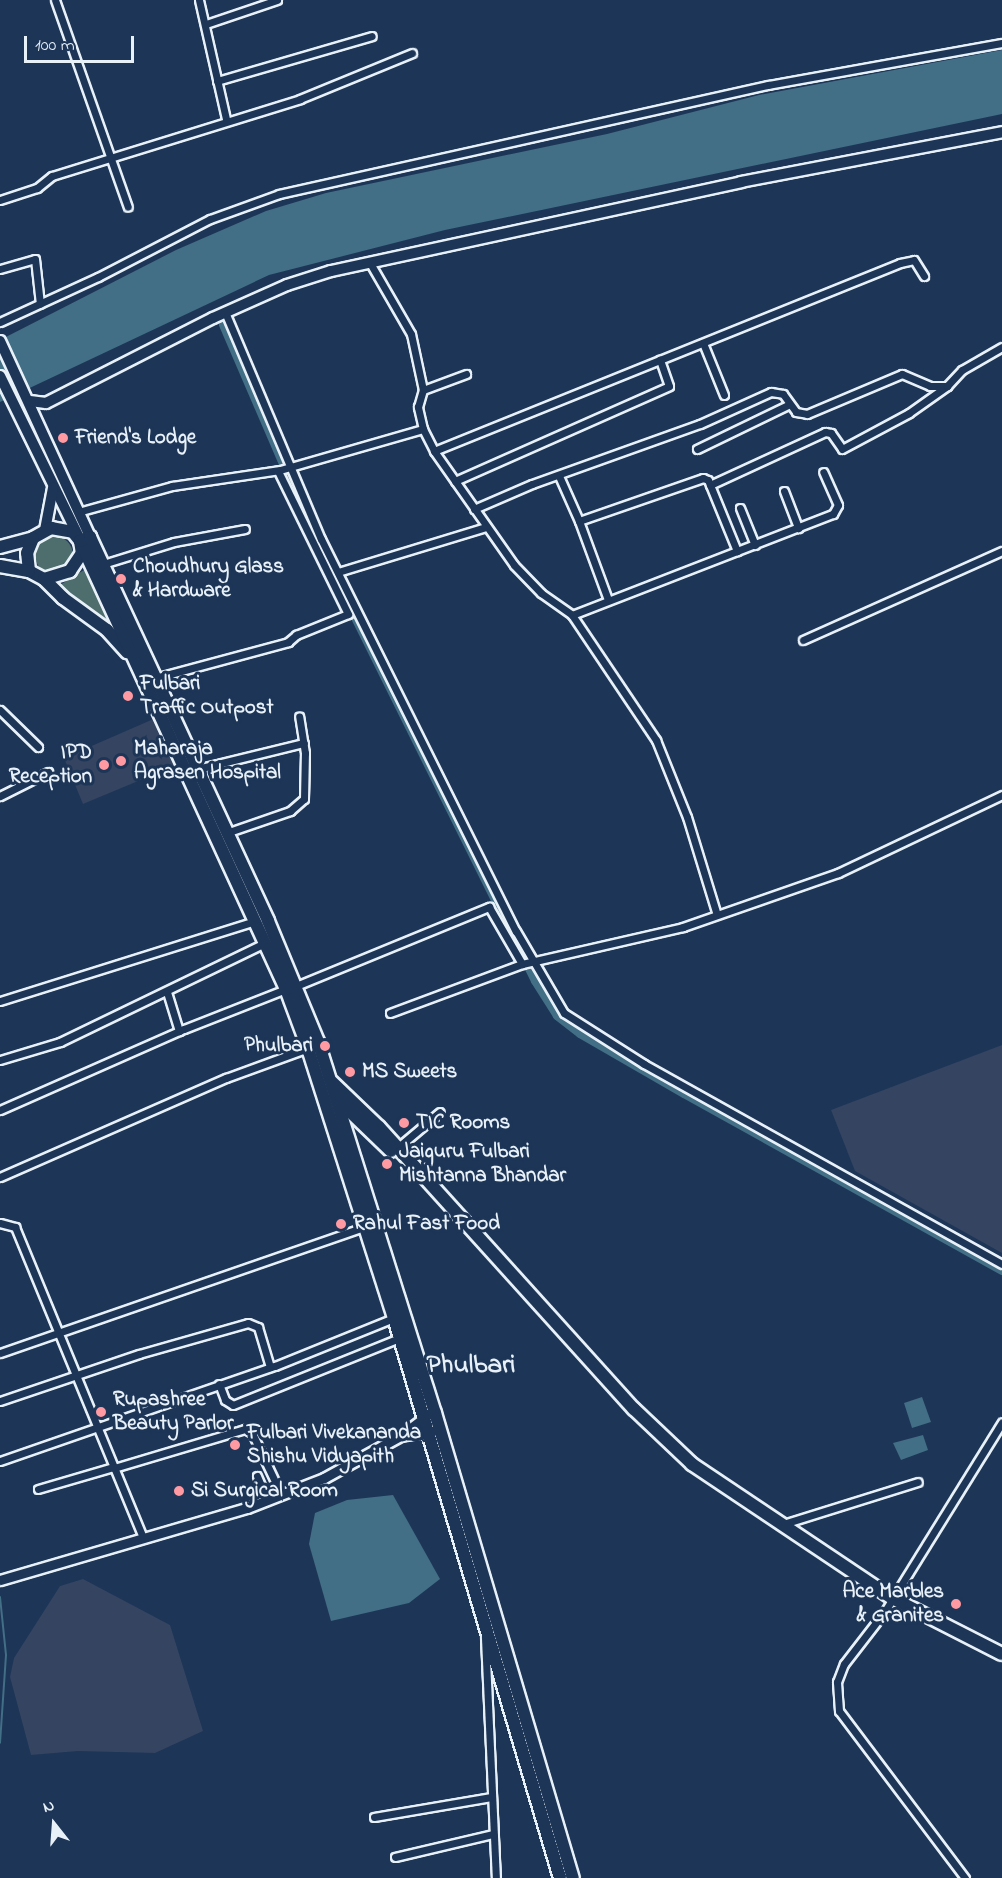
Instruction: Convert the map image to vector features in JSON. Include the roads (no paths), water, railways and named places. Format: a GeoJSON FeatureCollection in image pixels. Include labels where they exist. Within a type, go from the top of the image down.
{"type":"FeatureCollection","features":[{"type":"Feature","properties":{"kind":"highway"},"geometry":{"type":"LineString","coordinates":[[0,547],[33,538],[45,530],[67,530],[85,539],[103,564],[226,833],[291,988],[326,1084],[400,1338],[429,1415]]}},
{"type":"Feature","properties":{"kind":"highway"},"geometry":{"type":"LineString","coordinates":[[29,571],[27,553],[33,538]]}},
{"type":"Feature","properties":{"kind":"highway"},"geometry":{"type":"LineString","coordinates":[[44,579],[62,575],[76,565],[85,539]]}},
{"type":"Feature","properties":{"kind":"highway"},"geometry":{"type":"LineString","coordinates":[[85,539],[140,667],[265,943],[291,988],[316,1071],[337,1099],[398,1153]]}},
{"type":"Feature","properties":{"kind":"highway"},"geometry":{"type":"LineString","coordinates":[[0,566],[29,571],[44,579],[63,598],[108,630],[140,667]]}},
{"type":"Feature","properties":{"kind":"highway"},"geometry":{"type":"LineString","coordinates":[[326,1084],[398,1153],[656,1431],[712,1479],[892,1598],[999,1651]]}},
{"type":"Feature","properties":{"kind":"highway"},"geometry":{"type":"LineString","coordinates":[[337,1099],[429,1415],[573,1878]]}},
{"type":"Feature","properties":{"kind":"highway"},"geometry":{"type":"LineString","coordinates":[[352,1145],[375,1135]]}},
{"type":"Feature","properties":{"kind":"highway"},"geometry":{"type":"LineString","coordinates":[[434,1431],[485,1621],[560,1878]]}},
{"type":"Feature","properties":{"kind":"main road"},"geometry":{"type":"LineString","coordinates":[[38,419],[46,403],[225,312],[287,285],[370,263],[741,182],[1002,132]]}},
{"type":"Feature","properties":{"kind":"main road"},"geometry":{"type":"LineString","coordinates":[[0,341],[29,398],[78,512],[85,539]]}},
{"type":"Feature","properties":{"kind":"main road"},"geometry":{"type":"LineString","coordinates":[[0,376],[53,485],[85,539]]}},
{"type":"Feature","properties":{"kind":"main road"},"geometry":{"type":"LineString","coordinates":[[29,398],[46,403]]}},
{"type":"Feature","properties":{"kind":"main road"},"geometry":{"type":"LineString","coordinates":[[45,530],[53,485]]}},
{"type":"Feature","properties":{"kind":"main road"},"geometry":{"type":"LineString","coordinates":[[0,1580],[267,1500],[346,1469],[429,1415]]}},
{"type":"Feature","properties":{"kind":"main road"},"geometry":{"type":"LineString","coordinates":[[400,1436],[434,1431]]}},
{"type":"Feature","properties":{"kind":"street"},"geometry":{"type":"LineString","coordinates":[[55,0],[128,207]]}},
{"type":"Feature","properties":{"kind":"street"},"geometry":{"type":"LineString","coordinates":[[199,0],[226,119]]}},
{"type":"Feature","properties":{"kind":"street"},"geometry":{"type":"LineString","coordinates":[[206,24],[276,0]]}},
{"type":"Feature","properties":{"kind":"street"},"geometry":{"type":"LineString","coordinates":[[217,81],[372,36]]}},
{"type":"Feature","properties":{"kind":"street"},"geometry":{"type":"LineString","coordinates":[[0,322],[210,219],[279,194],[768,85],[1002,44]]}},
{"type":"Feature","properties":{"kind":"street"},"geometry":{"type":"LineString","coordinates":[[0,200],[37,188],[52,176],[226,119],[300,99],[412,53]]}},
{"type":"Feature","properties":{"kind":"street"},"geometry":{"type":"LineString","coordinates":[[0,269],[35,259],[40,304]]}},
{"type":"Feature","properties":{"kind":"street"},"geometry":{"type":"LineString","coordinates":[[434,451],[900,263],[914,260],[924,276]]}},
{"type":"Feature","properties":{"kind":"street"},"geometry":{"type":"LineString","coordinates":[[370,263],[411,334],[423,390],[418,407],[423,429],[434,451],[486,527],[523,574],[572,615],[656,740],[687,817],[717,915]]}},
{"type":"Feature","properties":{"kind":"street"},"geometry":{"type":"LineString","coordinates":[[225,312],[289,467],[338,572],[532,961],[564,1013],[605,1041],[1002,1264]]}},
{"type":"Feature","properties":{"kind":"street"},"geometry":{"type":"LineString","coordinates":[[703,342],[724,395]]}},
{"type":"Feature","properties":{"kind":"street"},"geometry":{"type":"LineString","coordinates":[[710,485],[825,432],[831,433],[842,449],[909,413],[947,386],[962,370],[1002,347]]}},
{"type":"Feature","properties":{"kind":"street"},"geometry":{"type":"LineString","coordinates":[[455,482],[669,386],[660,360]]}},
{"type":"Feature","properties":{"kind":"street"},"geometry":{"type":"LineString","coordinates":[[423,390],[466,374]]}},
{"type":"Feature","properties":{"kind":"street"},"geometry":{"type":"LineString","coordinates":[[474,509],[700,424],[771,392],[783,394],[796,412],[807,414],[902,374],[930,386],[947,386]]}},
{"type":"Feature","properties":{"kind":"street"},"geometry":{"type":"LineString","coordinates":[[697,449],[790,404]]}},
{"type":"Feature","properties":{"kind":"street"},"geometry":{"type":"LineString","coordinates":[[78,512],[172,486],[279,470],[423,429]]}},
{"type":"Feature","properties":{"kind":"street"},"geometry":{"type":"LineString","coordinates":[[155,678],[282,645],[348,614],[279,470]]}},
{"type":"Feature","properties":{"kind":"street"},"geometry":{"type":"LineString","coordinates":[[572,615],[798,528],[839,509],[823,472]]}},
{"type":"Feature","properties":{"kind":"street"},"geometry":{"type":"LineString","coordinates":[[559,476],[579,521],[608,600]]}},
{"type":"Feature","properties":{"kind":"street"},"geometry":{"type":"LineString","coordinates":[[579,521],[703,478],[710,485],[736,551]]}},
{"type":"Feature","properties":{"kind":"street"},"geometry":{"type":"LineString","coordinates":[[784,491],[798,528]]}},
{"type":"Feature","properties":{"kind":"street"},"geometry":{"type":"LineString","coordinates":[[740,508],[755,545]]}},
{"type":"Feature","properties":{"kind":"street"},"geometry":{"type":"LineString","coordinates":[[338,572],[486,527]]}},
{"type":"Feature","properties":{"kind":"street"},"geometry":{"type":"LineString","coordinates":[[103,564],[174,542],[245,529]]}},
{"type":"Feature","properties":{"kind":"street"},"geometry":{"type":"LineString","coordinates":[[803,640],[1002,551]]}},
{"type":"Feature","properties":{"kind":"street"},"geometry":{"type":"LineString","coordinates":[[0,710],[38,747]]}},
{"type":"Feature","properties":{"kind":"street"},"geometry":{"type":"LineString","coordinates":[[226,833],[298,806],[304,799],[304,743],[299,716]]}},
{"type":"Feature","properties":{"kind":"street"},"geometry":{"type":"LineString","coordinates":[[197,769],[304,743]]}},
{"type":"Feature","properties":{"kind":"street"},"geometry":{"type":"LineString","coordinates":[[0,796],[48,772]]}},
{"type":"Feature","properties":{"kind":"street"},"geometry":{"type":"LineString","coordinates":[[390,1013],[522,964],[683,927],[856,866],[1002,795]]}},
{"type":"Feature","properties":{"kind":"street"},"geometry":{"type":"LineString","coordinates":[[0,1110],[179,1030],[291,988],[489,907],[522,964]]}},
{"type":"Feature","properties":{"kind":"street"},"geometry":{"type":"LineString","coordinates":[[0,1001],[255,921]]}},
{"type":"Feature","properties":{"kind":"street"},"geometry":{"type":"LineString","coordinates":[[0,1060],[60,1042],[265,943]]}},
{"type":"Feature","properties":{"kind":"street"},"geometry":{"type":"LineString","coordinates":[[167,992],[179,1030]]}},
{"type":"Feature","properties":{"kind":"street"},"geometry":{"type":"LineString","coordinates":[[0,1177],[226,1078],[308,1048]]}},
{"type":"Feature","properties":{"kind":"street"},"geometry":{"type":"LineString","coordinates":[[398,1153],[440,1113]]}},
{"type":"Feature","properties":{"kind":"street"},"geometry":{"type":"LineString","coordinates":[[0,1223],[15,1227],[142,1538]]}},
{"type":"Feature","properties":{"kind":"street"},"geometry":{"type":"LineString","coordinates":[[0,1353],[366,1226]]}},
{"type":"Feature","properties":{"kind":"street"},"geometry":{"type":"LineString","coordinates":[[0,1461],[270,1367],[394,1318]]}},
{"type":"Feature","properties":{"kind":"street"},"geometry":{"type":"LineString","coordinates":[[0,1401],[248,1323],[258,1327],[270,1367]]}},
{"type":"Feature","properties":{"kind":"street"},"geometry":{"type":"LineString","coordinates":[[219,1384],[227,1404],[233,1406],[400,1338]]}},
{"type":"Feature","properties":{"kind":"street"},"geometry":{"type":"LineString","coordinates":[[964,1878],[853,1731],[837,1704],[837,1682],[844,1664],[892,1598],[1002,1422]]}},
{"type":"Feature","properties":{"kind":"street"},"geometry":{"type":"LineString","coordinates":[[38,1489],[245,1429],[252,1433],[281,1494]]}},
{"type":"Feature","properties":{"kind":"street"},"geometry":{"type":"LineString","coordinates":[[257,1476],[267,1500]]}},
{"type":"Feature","properties":{"kind":"street"},"geometry":{"type":"LineString","coordinates":[[780,1525],[918,1482]]}},
{"type":"Feature","properties":{"kind":"street"},"geometry":{"type":"LineString","coordinates":[[485,1621],[496,1878]]}},
{"type":"Feature","properties":{"kind":"street"},"geometry":{"type":"LineString","coordinates":[[374,1817],[491,1797]]}},
{"type":"Feature","properties":{"kind":"street"},"geometry":{"type":"LineString","coordinates":[[395,1857],[493,1834]]}},
{"type":"Feature","properties":{"kind":"waterway"},"geometry":{"type":"LineString","coordinates":[[223,325],[310,527],[535,981],[557,1016],[580,1034],[684,1094],[1002,1271]]}},
{"type":"Feature","properties":{"kind":"waterway"},"geometry":{"type":"LineString","coordinates":[[0,1597],[6,1655],[0,1743]]}},
{"type":"Feature","properties":{"kind":"place","name":"Friend's Lodge"},"geometry":{"type":"Point","coordinates":[63,438]}},
{"type":"Feature","properties":{"kind":"place","name":"Choudhury Glass & Hardware"},"geometry":{"type":"Point","coordinates":[121,579]}},
{"type":"Feature","properties":{"kind":"place","name":"Fulbari Traffic Outpost"},"geometry":{"type":"Point","coordinates":[128,696]}},
{"type":"Feature","properties":{"kind":"place","name":"Maharaja Agrasen Hospital"},"geometry":{"type":"Point","coordinates":[121,761]}},
{"type":"Feature","properties":{"kind":"place","name":"IPD Reception"},"geometry":{"type":"Point","coordinates":[104,765]}},
{"type":"Feature","properties":{"kind":"place","name":"Phulbari"},"geometry":{"type":"Point","coordinates":[325,1046]}},
{"type":"Feature","properties":{"kind":"place","name":"MS Sweets"},"geometry":{"type":"Point","coordinates":[350,1072]}},
{"type":"Feature","properties":{"kind":"place","name":"TIC Rooms"},"geometry":{"type":"Point","coordinates":[404,1123]}},
{"type":"Feature","properties":{"kind":"place","name":"Jaiguru Fulbari Mishtanna Bhandar"},"geometry":{"type":"Point","coordinates":[387,1164]}},
{"type":"Feature","properties":{"kind":"place","name":"Rahul Fast Food"},"geometry":{"type":"Point","coordinates":[341,1224]}},
{"type":"Feature","properties":{"kind":"place","name":"Rupashree Beauty Parlor"},"geometry":{"type":"Point","coordinates":[101,1412]}},
{"type":"Feature","properties":{"kind":"place","name":"Fulbari Vivekananda Shishu Vidyapith"},"geometry":{"type":"Point","coordinates":[235,1445]}},
{"type":"Feature","properties":{"kind":"place","name":"Si Surgical Room"},"geometry":{"type":"Point","coordinates":[179,1491]}},
{"type":"Feature","properties":{"kind":"place","name":"Ace Marbles & Granites"},"geometry":{"type":"Point","coordinates":[956,1604]}},
{"type":"Feature","properties":{"kind":"district","name":"Phulbari"},"geometry":{"type":"Point","coordinates":[471,1366]}}]}
